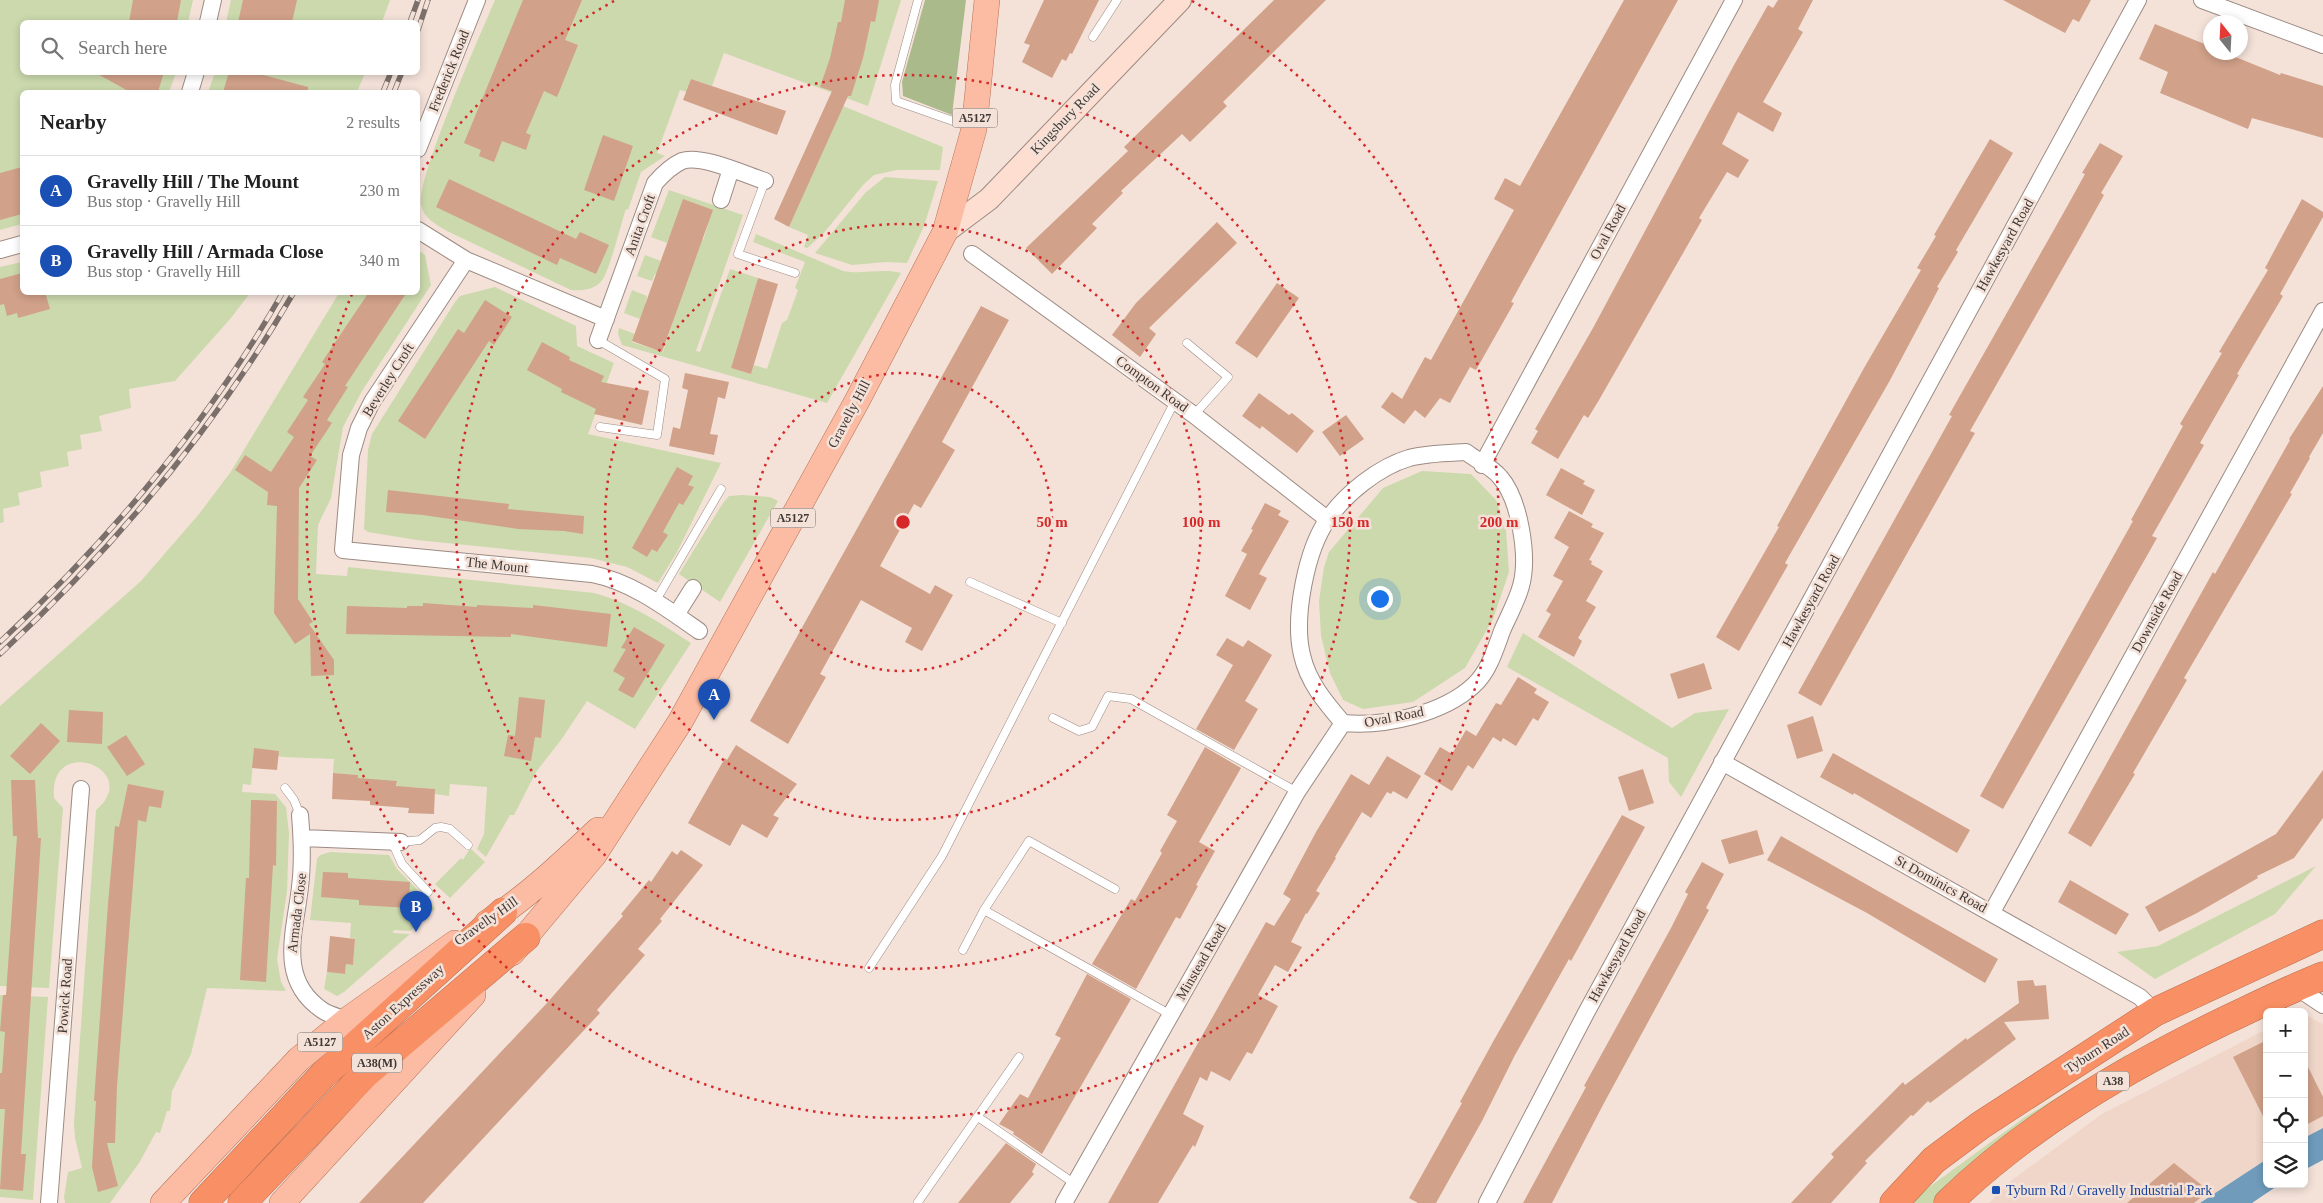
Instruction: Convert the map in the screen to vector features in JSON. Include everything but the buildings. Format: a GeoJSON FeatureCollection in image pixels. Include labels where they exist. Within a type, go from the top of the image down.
{"type":"FeatureCollection","features":[{"type":"Feature","properties":{"kind":"highway","name":"Aston Expressway"},"geometry":{"type":"LineString","coordinates":[[203,1203],[323,1075],[503,912]]}},
{"type":"Feature","properties":{"kind":"highway","name":"Tyburn Road"},"geometry":{"type":"LineString","coordinates":[[1894,1203],[1934,1160],[1981,1125],[2156,1012],[2323,935]]}},
{"type":"Feature","properties":{"kind":"highway","name":"Aston Expressway"},"geometry":{"type":"LineString","coordinates":[[242,1203],[364,1074],[526,937]]}},
{"type":"Feature","properties":{"kind":"highway","name":"A38"},"geometry":{"type":"LineString","coordinates":[[1948,1203],[1980,1172],[2079,1100],[2181,1042],[2323,976]]}},
{"type":"Feature","properties":{"kind":"main road","name":"Gravelly Hill"},"geometry":{"type":"LineString","coordinates":[[282,1203],[526,937],[594,856],[680,722],[783,537],[945,232],[974,129],[987,0]]}},
{"type":"Feature","properties":{"kind":"main road","name":"Gravelly Hill"},"geometry":{"type":"LineString","coordinates":[[163,1203],[292,1066],[347,1020],[440,953],[503,912],[569,858],[631,798]]}},
{"type":"Feature","properties":{"kind":"street"},"geometry":{"type":"LineString","coordinates":[[208,20],[213,0]]}},
{"type":"Feature","properties":{"kind":"street","name":"Frederick Road"},"geometry":{"type":"LineString","coordinates":[[420,143],[477,0]]}},
{"type":"Feature","properties":{"kind":"street","name":"Kingsbury Road"},"geometry":{"type":"LineString","coordinates":[[945,232],[989,199],[1180,0]]}},
{"type":"Feature","properties":{"kind":"street","name":"Oval Road"},"geometry":{"type":"LineString","coordinates":[[1482,464],[1734,0]]}},
{"type":"Feature","properties":{"kind":"street","name":"Hawkesyard Road"},"geometry":{"type":"LineString","coordinates":[[1488,1203],[1586,1013],[2138,0]]}},
{"type":"Feature","properties":{"kind":"street"},"geometry":{"type":"LineString","coordinates":[[2202,0],[2323,45]]}},
{"type":"Feature","properties":{"kind":"street"},"geometry":{"type":"LineString","coordinates":[[191,90],[195,75]]}},
{"type":"Feature","properties":{"kind":"street","name":"Anita Croft"},"geometry":{"type":"LineString","coordinates":[[598,340],[655,183],[668,169],[684,160],[704,161],[765,181]]}},
{"type":"Feature","properties":{"kind":"street"},"geometry":{"type":"LineString","coordinates":[[721,200],[731,169]]}},
{"type":"Feature","properties":{"kind":"street"},"geometry":{"type":"LineString","coordinates":[[420,231],[466,260],[606,319]]}},
{"type":"Feature","properties":{"kind":"street"},"geometry":{"type":"LineString","coordinates":[[0,250],[20,245]]}},
{"type":"Feature","properties":{"kind":"street","name":"Compton Road"},"geometry":{"type":"LineString","coordinates":[[972,254],[1194,415],[1327,519]]}},
{"type":"Feature","properties":{"kind":"street","name":"Beverley Croft"},"geometry":{"type":"LineString","coordinates":[[345,514],[352,455],[359,428],[372,402],[466,260]]}},
{"type":"Feature","properties":{"kind":"street","name":"Downside Road"},"geometry":{"type":"LineString","coordinates":[[1992,912],[2323,311]]}},
{"type":"Feature","properties":{"kind":"street","name":"Oval Road"},"geometry":{"type":"LineString","coordinates":[[1466,452],[1500,477],[1520,518],[1524,542],[1522,585],[1490,662],[1474,684],[1445,705],[1419,714],[1365,725],[1343,723],[1323,700],[1312,681],[1302,654],[1299,618],[1303,584],[1313,552],[1327,519],[1355,489],[1378,473],[1408,459],[1434,454],[1466,452]]}},
{"type":"Feature","properties":{"kind":"street","name":"The Mount"},"geometry":{"type":"LineString","coordinates":[[345,514],[343,550],[592,574],[619,581],[699,631]]}},
{"type":"Feature","properties":{"kind":"street"},"geometry":{"type":"LineString","coordinates":[[676,615],[693,588]]}},
{"type":"Feature","properties":{"kind":"street","name":"Minstead Road"},"geometry":{"type":"LineString","coordinates":[[1064,1203],[1298,792],[1343,723]]}},
{"type":"Feature","properties":{"kind":"street","name":"St Dominics Road"},"geometry":{"type":"LineString","coordinates":[[1722,762],[1992,912],[2140,997],[2156,1012]]}},
{"type":"Feature","properties":{"kind":"street","name":"Powick Road"},"geometry":{"type":"LineString","coordinates":[[49,1203],[81,789]]}},
{"type":"Feature","properties":{"kind":"street","name":"Armada Close"},"geometry":{"type":"LineString","coordinates":[[300,814],[302,838],[300,887],[292,951],[292,969],[298,983],[315,1004],[322,1010],[347,1020]]}},
{"type":"Feature","properties":{"kind":"street"},"geometry":{"type":"LineString","coordinates":[[302,838],[396,842]]}},
{"type":"Feature","properties":{"kind":"street"},"geometry":{"type":"LineString","coordinates":[[2296,987],[2323,1005]]}},
{"type":"Feature","properties":{"kind":"lane"},"geometry":{"type":"LineString","coordinates":[[918,0],[895,84],[896,101],[974,129]]}},
{"type":"Feature","properties":{"kind":"lane"},"geometry":{"type":"LineString","coordinates":[[1093,36],[1117,0]]}},
{"type":"Feature","properties":{"kind":"lane"},"geometry":{"type":"LineString","coordinates":[[765,181],[738,254],[795,273]]}},
{"type":"Feature","properties":{"kind":"lane"},"geometry":{"type":"LineString","coordinates":[[598,340],[665,379],[657,435],[600,427]]}},
{"type":"Feature","properties":{"kind":"lane"},"geometry":{"type":"LineString","coordinates":[[1187,343],[1228,377],[1194,415]]}},
{"type":"Feature","properties":{"kind":"lane"},"geometry":{"type":"LineString","coordinates":[[869,968],[942,856],[1175,401]]}},
{"type":"Feature","properties":{"kind":"lane"},"geometry":{"type":"LineString","coordinates":[[655,602],[721,489]]}},
{"type":"Feature","properties":{"kind":"lane"},"geometry":{"type":"LineString","coordinates":[[970,582],[1062,623]]}},
{"type":"Feature","properties":{"kind":"lane"},"geometry":{"type":"LineString","coordinates":[[1053,718],[1079,731],[1092,727],[1108,696],[1131,699],[1298,792]]}},
{"type":"Feature","properties":{"kind":"lane"},"geometry":{"type":"LineString","coordinates":[[285,788],[294,800],[300,814]]}},
{"type":"Feature","properties":{"kind":"lane"},"geometry":{"type":"LineString","coordinates":[[428,892],[402,864],[396,842],[420,840],[435,828],[442,827],[450,829],[468,845]]}},
{"type":"Feature","properties":{"kind":"lane"},"geometry":{"type":"LineString","coordinates":[[963,950],[984,910],[1029,841],[1115,889]]}},
{"type":"Feature","properties":{"kind":"lane"},"geometry":{"type":"LineString","coordinates":[[984,910],[1171,1015]]}},
{"type":"Feature","properties":{"kind":"lane"},"geometry":{"type":"LineString","coordinates":[[918,1202],[1018,1057]]}},
{"type":"Feature","properties":{"kind":"lane"},"geometry":{"type":"LineString","coordinates":[[978,1117],[1075,1184]]}},
{"type":"Feature","properties":{"kind":"shaded area"},"geometry":{"type":"Polygon","coordinates":[[[2308,1016],[2323,1024],[2323,1128],[2308,1136],[2308,1016]]]}},
{"type":"Feature","properties":{"kind":"shaded area"},"geometry":{"type":"Polygon","coordinates":[[[2263,1031],[2263,1162],[2200,1203],[1989,1203],[2012,1180],[2102,1114],[2263,1031]]]}},
{"type":"Feature","properties":{"kind":"green space"},"geometry":{"type":"Polygon","coordinates":[[[0,0],[193,0],[188,20],[20,20],[20,75],[175,75],[170,90],[20,90],[20,225],[0,230],[0,0]]]}},
{"type":"Feature","properties":{"kind":"green space"},"geometry":{"type":"Polygon","coordinates":[[[231,0],[390,0],[383,20],[226,20],[231,0]]]}},
{"type":"Feature","properties":{"kind":"green space"},"geometry":{"type":"Polygon","coordinates":[[[495,0],[901,0],[868,106],[724,53],[712,86],[691,79],[687,92],[680,90],[657,153],[665,156],[641,172],[628,210],[626,209],[603,279],[593,288],[571,290],[447,231],[428,218],[421,205],[422,190],[428,167],[464,73],[495,0]]]}},
{"type":"Feature","properties":{"kind":"green space"},"geometry":{"type":"Polygon","coordinates":[[[925,0],[966,0],[952,115],[903,96],[902,82],[925,0]]]}},
{"type":"Feature","properties":{"kind":"green space"},"geometry":{"type":"Polygon","coordinates":[[[214,75],[364,75],[358,90],[209,90],[214,75]]]}},
{"type":"Feature","properties":{"kind":"green space"},"geometry":{"type":"Polygon","coordinates":[[[843,106],[943,147],[940,170],[897,170],[874,175],[863,185],[823,234],[807,248],[804,247],[808,235],[789,227],[843,106]]]}},
{"type":"Feature","properties":{"kind":"green space"},"geometry":{"type":"Polygon","coordinates":[[[885,177],[938,181],[924,226],[907,263],[886,262],[852,265],[815,253],[866,192],[885,177]]]}},
{"type":"Feature","properties":{"kind":"green space"},"geometry":{"type":"Polygon","coordinates":[[[669,190],[743,215],[696,351],[700,352],[730,269],[758,278],[731,368],[751,374],[754,365],[767,369],[782,323],[787,320],[798,290],[795,288],[805,262],[753,242],[756,234],[843,271],[887,271],[901,273],[827,403],[622,345],[618,334],[619,328],[635,334],[632,342],[663,352],[673,321],[643,311],[640,319],[624,313],[632,290],[647,296],[645,305],[675,315],[685,284],[655,274],[652,281],[637,276],[645,255],[661,261],[688,278],[699,248],[669,238],[667,243],[651,237],[669,190]],[[678,215],[673,230],[703,240],[708,225],[678,215]]]}},
{"type":"Feature","properties":{"kind":"green space"},"geometry":{"type":"Polygon","coordinates":[[[420,251],[425,255],[431,285],[362,391],[343,427],[331,498],[318,525],[316,574],[347,576],[348,567],[594,593],[633,608],[691,643],[635,729],[587,701],[561,740],[536,772],[514,815],[510,815],[486,857],[477,849],[484,834],[487,787],[450,784],[449,796],[435,794],[435,789],[411,787],[396,794],[397,781],[358,787],[358,775],[333,773],[334,759],[283,757],[278,756],[279,751],[254,749],[251,785],[243,784],[242,792],[275,794],[286,807],[289,833],[287,891],[277,959],[281,982],[286,991],[207,988],[191,1054],[172,1091],[170,1111],[167,1111],[160,1133],[156,1132],[139,1163],[110,1203],[65,1203],[64,1197],[68,1172],[82,1168],[75,1138],[74,1123],[96,810],[108,795],[109,782],[102,771],[91,764],[77,762],[65,767],[56,778],[54,798],[63,808],[49,988],[0,986],[0,706],[141,581],[199,514],[230,473],[338,295],[420,295],[420,251]]]}},
{"type":"Feature","properties":{"kind":"green space"},"geometry":{"type":"Polygon","coordinates":[[[20,262],[20,295],[248,295],[231,318],[175,381],[129,389],[131,408],[99,416],[102,431],[80,435],[82,449],[67,452],[69,466],[40,472],[42,487],[18,493],[20,505],[3,509],[4,522],[0,523],[0,267],[20,262]]]}},
{"type":"Feature","properties":{"kind":"green space"},"geometry":{"type":"Polygon","coordinates":[[[495,287],[576,326],[577,346],[614,363],[588,434],[721,463],[677,552],[658,583],[627,567],[591,558],[417,540],[368,532],[364,529],[368,450],[372,434],[460,296],[495,287]]]}},
{"type":"Feature","properties":{"kind":"green space"},"geometry":{"type":"Polygon","coordinates":[[[1422,471],[1471,474],[1496,500],[1506,530],[1509,572],[1493,619],[1465,668],[1413,702],[1363,709],[1343,700],[1330,673],[1321,636],[1319,601],[1324,567],[1329,552],[1383,488],[1422,471]]]}},
{"type":"Feature","properties":{"kind":"green space"},"geometry":{"type":"Polygon","coordinates":[[[729,496],[770,497],[778,501],[720,602],[679,574],[723,503],[729,496]]]}},
{"type":"Feature","properties":{"kind":"green space"},"geometry":{"type":"Polygon","coordinates":[[[1523,633],[1672,728],[1695,713],[1729,709],[1681,797],[1669,782],[1668,758],[1507,667],[1523,633]]]}},
{"type":"Feature","properties":{"kind":"green space"},"geometry":{"type":"Polygon","coordinates":[[[470,848],[485,862],[450,898],[435,884],[461,858],[463,860],[470,848]]]}},
{"type":"Feature","properties":{"kind":"green space"},"geometry":{"type":"Polygon","coordinates":[[[330,852],[389,855],[397,869],[435,909],[410,931],[394,930],[393,933],[410,934],[337,996],[324,989],[327,972],[345,974],[346,964],[353,965],[355,939],[350,938],[351,923],[310,920],[317,859],[320,855],[330,852]]]}},
{"type":"Feature","properties":{"kind":"green space"},"geometry":{"type":"Polygon","coordinates":[[[2316,866],[2275,914],[2155,979],[2117,952],[2158,946],[2316,866]]]}},
{"type":"Feature","properties":{"kind":"green space"},"geometry":{"type":"Polygon","coordinates":[[[0,995],[48,997],[33,1200],[0,1197],[0,995]]]}},
{"type":"Feature","properties":{"kind":"green space"},"geometry":{"type":"Polygon","coordinates":[[[2126,1055],[2133,1058],[2021,1133],[1935,1203],[1911,1203],[1921,1193],[2025,1117],[2126,1055]]]}},
{"type":"Feature","properties":{"kind":"water"},"geometry":{"type":"Polygon","coordinates":[[[2323,1128],[2323,1160],[2308,1168],[2308,1143],[2308,1136],[2323,1128]]]}},
{"type":"Feature","properties":{"kind":"water"},"geometry":{"type":"Polygon","coordinates":[[[2263,1162],[2263,1188],[2274,1188],[2252,1203],[2200,1203],[2263,1162]]]}},
{"type":"Feature","properties":{"kind":"railway"},"geometry":{"type":"LineString","coordinates":[[411,20],[418,0]]}},
{"type":"Feature","properties":{"kind":"railway"},"geometry":{"type":"LineString","coordinates":[[420,24],[428,0]]}},
{"type":"Feature","properties":{"kind":"railway"},"geometry":{"type":"LineString","coordinates":[[384,90],[390,75]]}},
{"type":"Feature","properties":{"kind":"railway"},"geometry":{"type":"LineString","coordinates":[[395,90],[401,75]]}},
{"type":"Feature","properties":{"kind":"railway"},"geometry":{"type":"LineString","coordinates":[[0,642],[80,563],[155,478],[223,387],[281,295]]}},
{"type":"Feature","properties":{"kind":"railway"},"geometry":{"type":"LineString","coordinates":[[0,654],[83,572],[160,484],[231,391],[292,295]]}},
{"type":"Feature","properties":{"kind":"place","name":"Gravelly Hill / The Mount"},"geometry":{"type":"Point","coordinates":[714,720]}},
{"type":"Feature","properties":{"kind":"place","name":"Gravelly Hill / Armada Close"},"geometry":{"type":"Point","coordinates":[416,932]}},
{"type":"Feature","properties":{"kind":"place","name":"Tyburn Rd / Gravelly Industrial Park"},"geometry":{"type":"Point","coordinates":[1996,1190]}}]}
